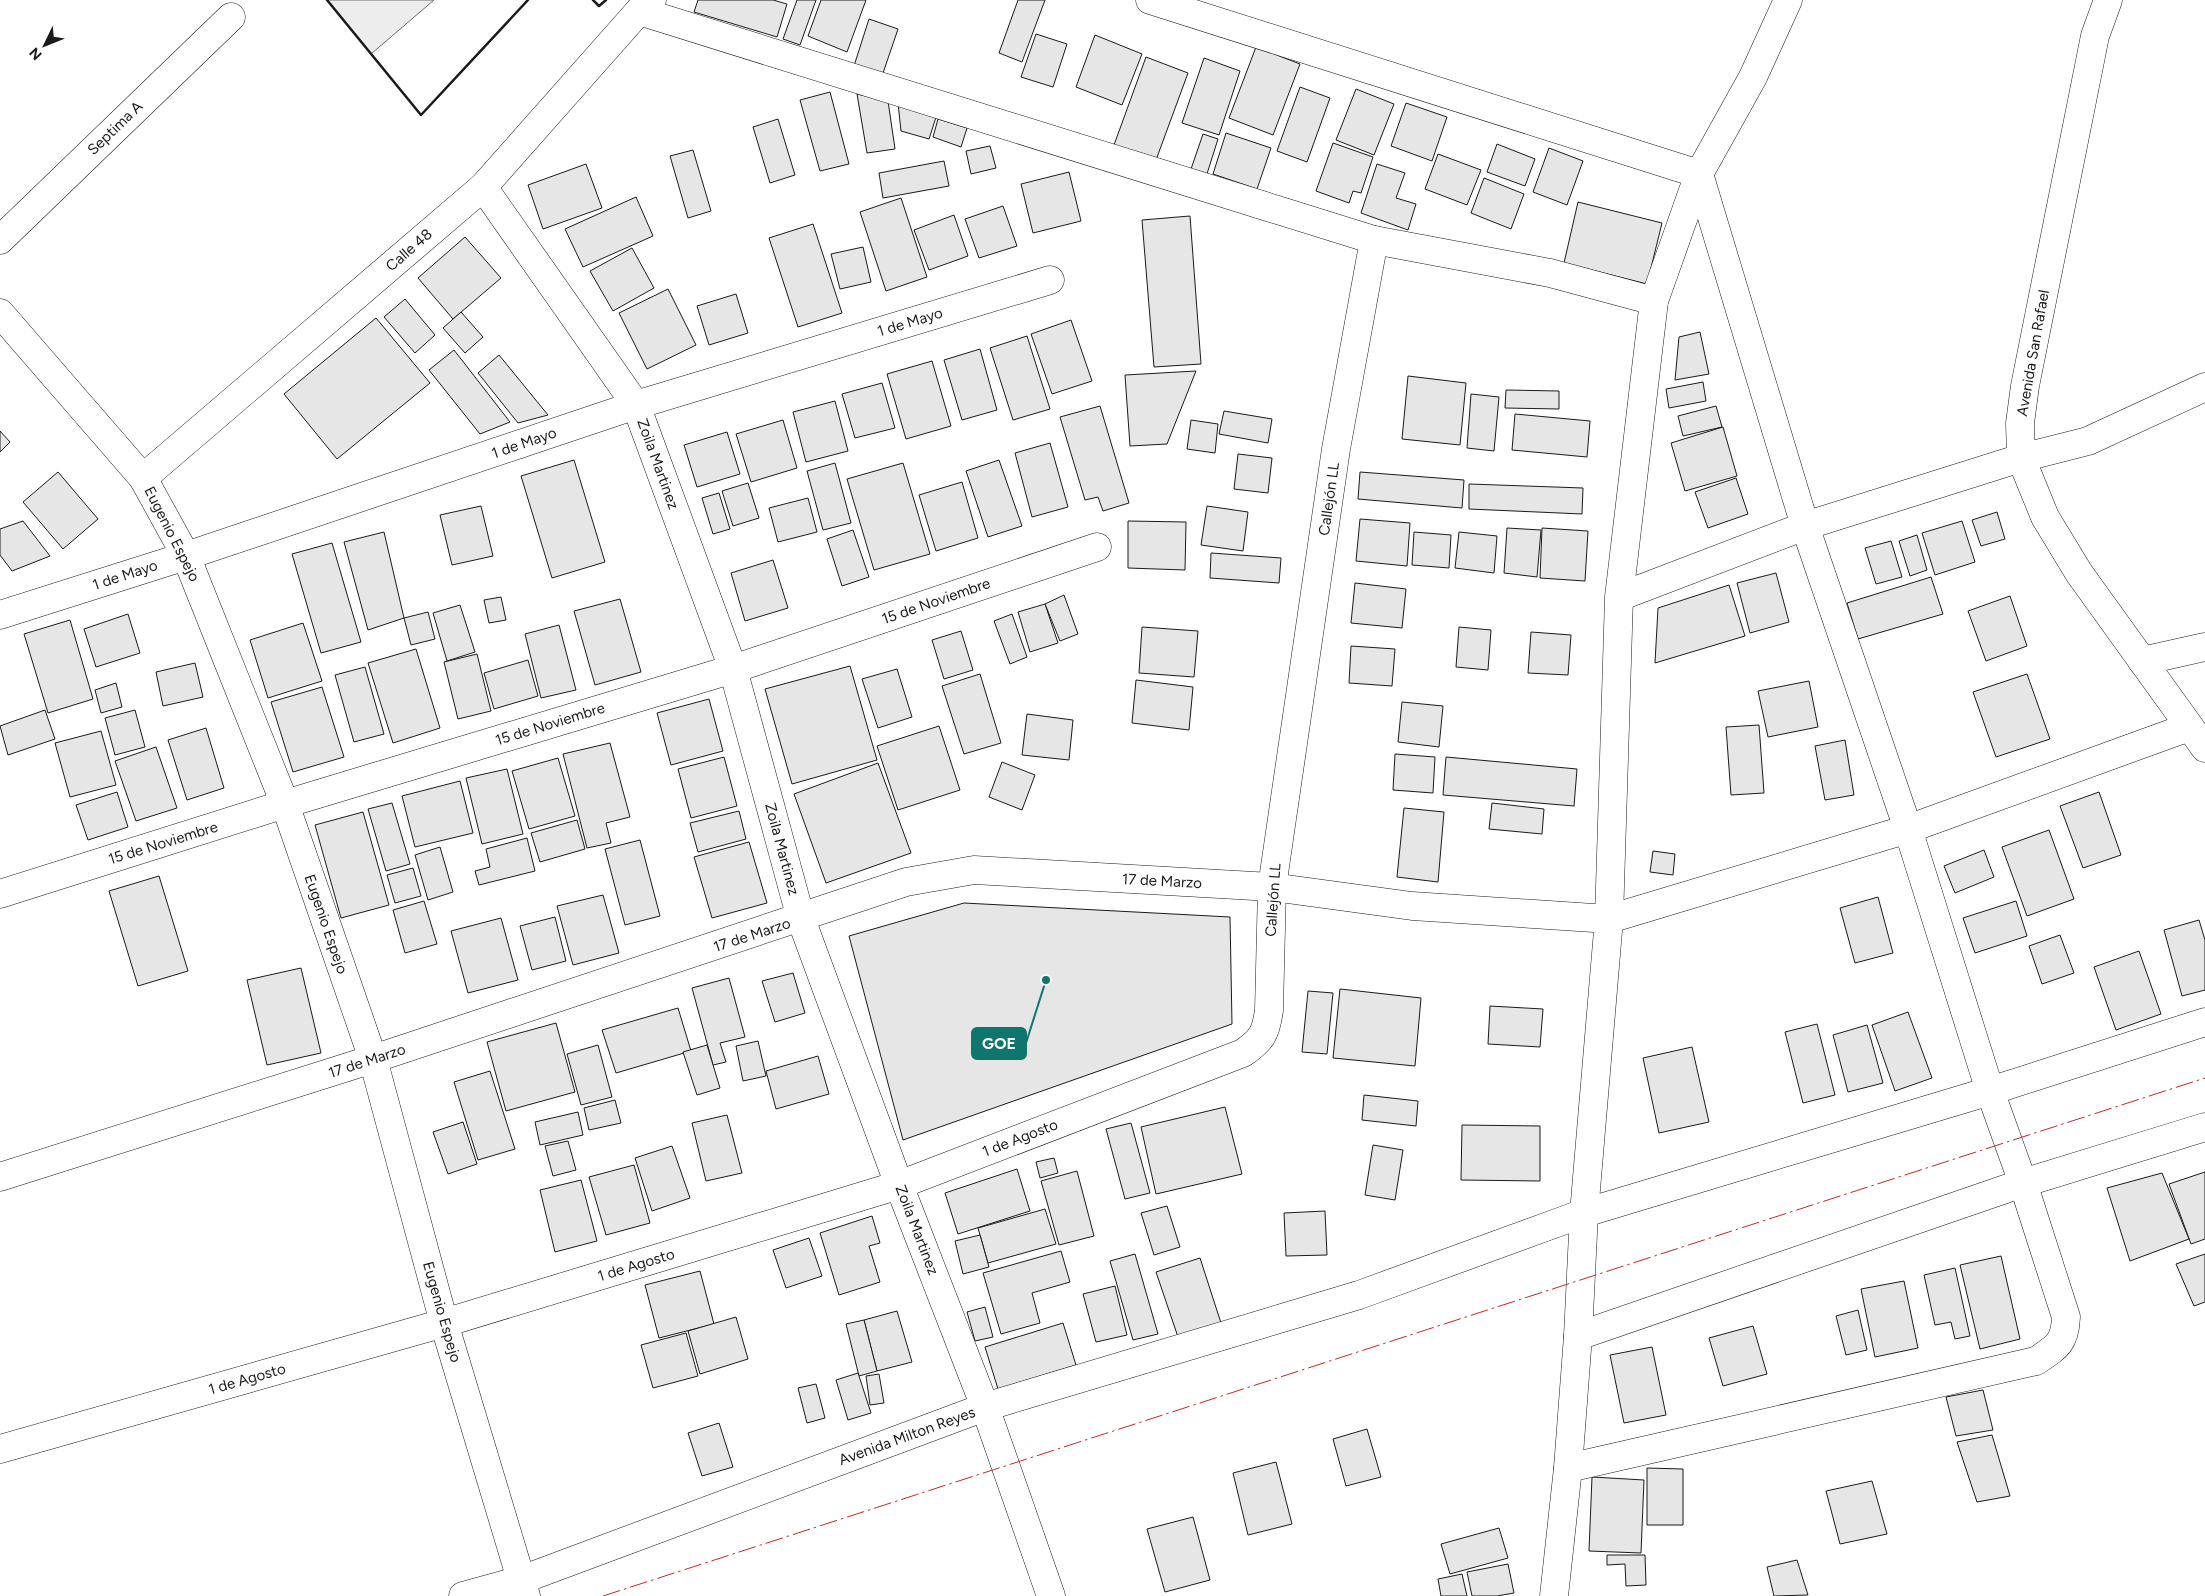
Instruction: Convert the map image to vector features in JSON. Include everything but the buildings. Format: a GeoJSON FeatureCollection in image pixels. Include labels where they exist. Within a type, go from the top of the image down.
{"type":"FeatureCollection","features":[{"type":"Feature","properties":{"kind":"street"},"geometry":{"type":"LineString","coordinates":[[1150,0],[1699,174]]}},
{"type":"Feature","properties":{"kind":"street"},"geometry":{"type":"LineString","coordinates":[[1554,1596],[1568,1468],[1578,1336],[1584,1212],[1609,919],[1619,597],[1654,301],[1699,174],[1730,122],[1788,0]]}},
{"type":"Feature","properties":{"kind":"street","name":"Avenida San Rafael"},"geometry":{"type":"LineString","coordinates":[[2108,0],[2093,46],[2027,377],[2020,423],[2021,458],[2045,516],[2080,573],[2197,738]]}},
{"type":"Feature","properties":{"kind":"street"},"geometry":{"type":"LineString","coordinates":[[646,6],[1374,240],[1550,272],[1654,301]]}},
{"type":"Feature","properties":{"kind":"street","name":"Calle 48"},"geometry":{"type":"LineString","coordinates":[[143,478],[482,187],[646,6]]}},
{"type":"Feature","properties":{"kind":"street","name":"Septima A"},"geometry":{"type":"LineString","coordinates":[[0,240],[230,17]]}},
{"type":"Feature","properties":{"kind":"street"},"geometry":{"type":"LineString","coordinates":[[1568,1468],[2036,1361],[2054,1349],[2065,1333],[2066,1317],[2023,1183],[1990,1091],[1908,829],[1805,526],[1699,174]]}},
{"type":"Feature","properties":{"kind":"street","name":"Zoila Martinez"},"geometry":{"type":"LineString","coordinates":[[482,187],[636,405],[733,669],[801,919],[899,1185],[985,1407],[1051,1596]]}},
{"type":"Feature","properties":{"kind":"street","name":"Callejón LL"},"geometry":{"type":"LineString","coordinates":[[1258,1042],[1266,1028],[1269,1010],[1272,887],[1336,449],[1374,240]]}},
{"type":"Feature","properties":{"kind":"street","name":"1 de Mayo"},"geometry":{"type":"LineString","coordinates":[[0,615],[186,556],[636,405],[1050,280]]}},
{"type":"Feature","properties":{"kind":"street","name":"Eugenio Espejo"},"geometry":{"type":"LineString","coordinates":[[0,313],[143,478],[186,556],[285,804],[373,1059],[444,1323],[524,1588]]}},
{"type":"Feature","properties":{"kind":"street"},"geometry":{"type":"LineString","coordinates":[[1619,597],[1805,526],[2021,458],[2088,441],[2205,387]]}},
{"type":"Feature","properties":{"kind":"street","name":"15 de Noviembre"},"geometry":{"type":"LineString","coordinates":[[0,894],[285,804],[733,669],[1097,547]]}},
{"type":"Feature","properties":{"kind":"street"},"geometry":{"type":"LineString","coordinates":[[2142,661],[2205,646]]}},
{"type":"Feature","properties":{"kind":"street"},"geometry":{"type":"LineString","coordinates":[[1609,919],[1908,829],[2197,738]]}},
{"type":"Feature","properties":{"kind":"street","name":"17 de Marzo"},"geometry":{"type":"LineString","coordinates":[[0,1177],[373,1059],[801,919],[906,882],[974,870],[1272,887],[1412,906],[1609,919]]}},
{"type":"Feature","properties":{"kind":"street","name":"Avenida Milton Reyes"},"geometry":{"type":"LineString","coordinates":[[463,1596],[524,1588],[985,1407],[1358,1295],[1584,1212],[1990,1091],[2205,1022]]}},
{"type":"Feature","properties":{"kind":"street","name":"1 de Agosto"},"geometry":{"type":"LineString","coordinates":[[0,1450],[444,1323],[899,1185],[1243,1053],[1258,1042]]}},
{"type":"Feature","properties":{"kind":"street"},"geometry":{"type":"LineString","coordinates":[[1578,1336],[2023,1183],[2205,1127]]}},
{"type":"Feature","properties":{"kind":"shaded area"},"geometry":{"type":"Polygon","coordinates":[[[327,0],[434,0],[371,54],[327,0]]]}},
{"type":"Feature","properties":{"kind":"wall"},"geometry":{"type":"LineString","coordinates":[[327,0],[421,115],[528,0]]}},
{"type":"Feature","properties":{"kind":"wall"},"geometry":{"type":"LineString","coordinates":[[593,0],[599,6],[606,0]]}},
{"type":"Feature","properties":{"kind":"power"},"geometry":{"type":"LineString","coordinates":[[603,1596],[2205,1078]]}},
{"type":"Feature","properties":{"kind":"place","name":"GOE"},"geometry":{"type":"Point","coordinates":[1046,980]}}]}
